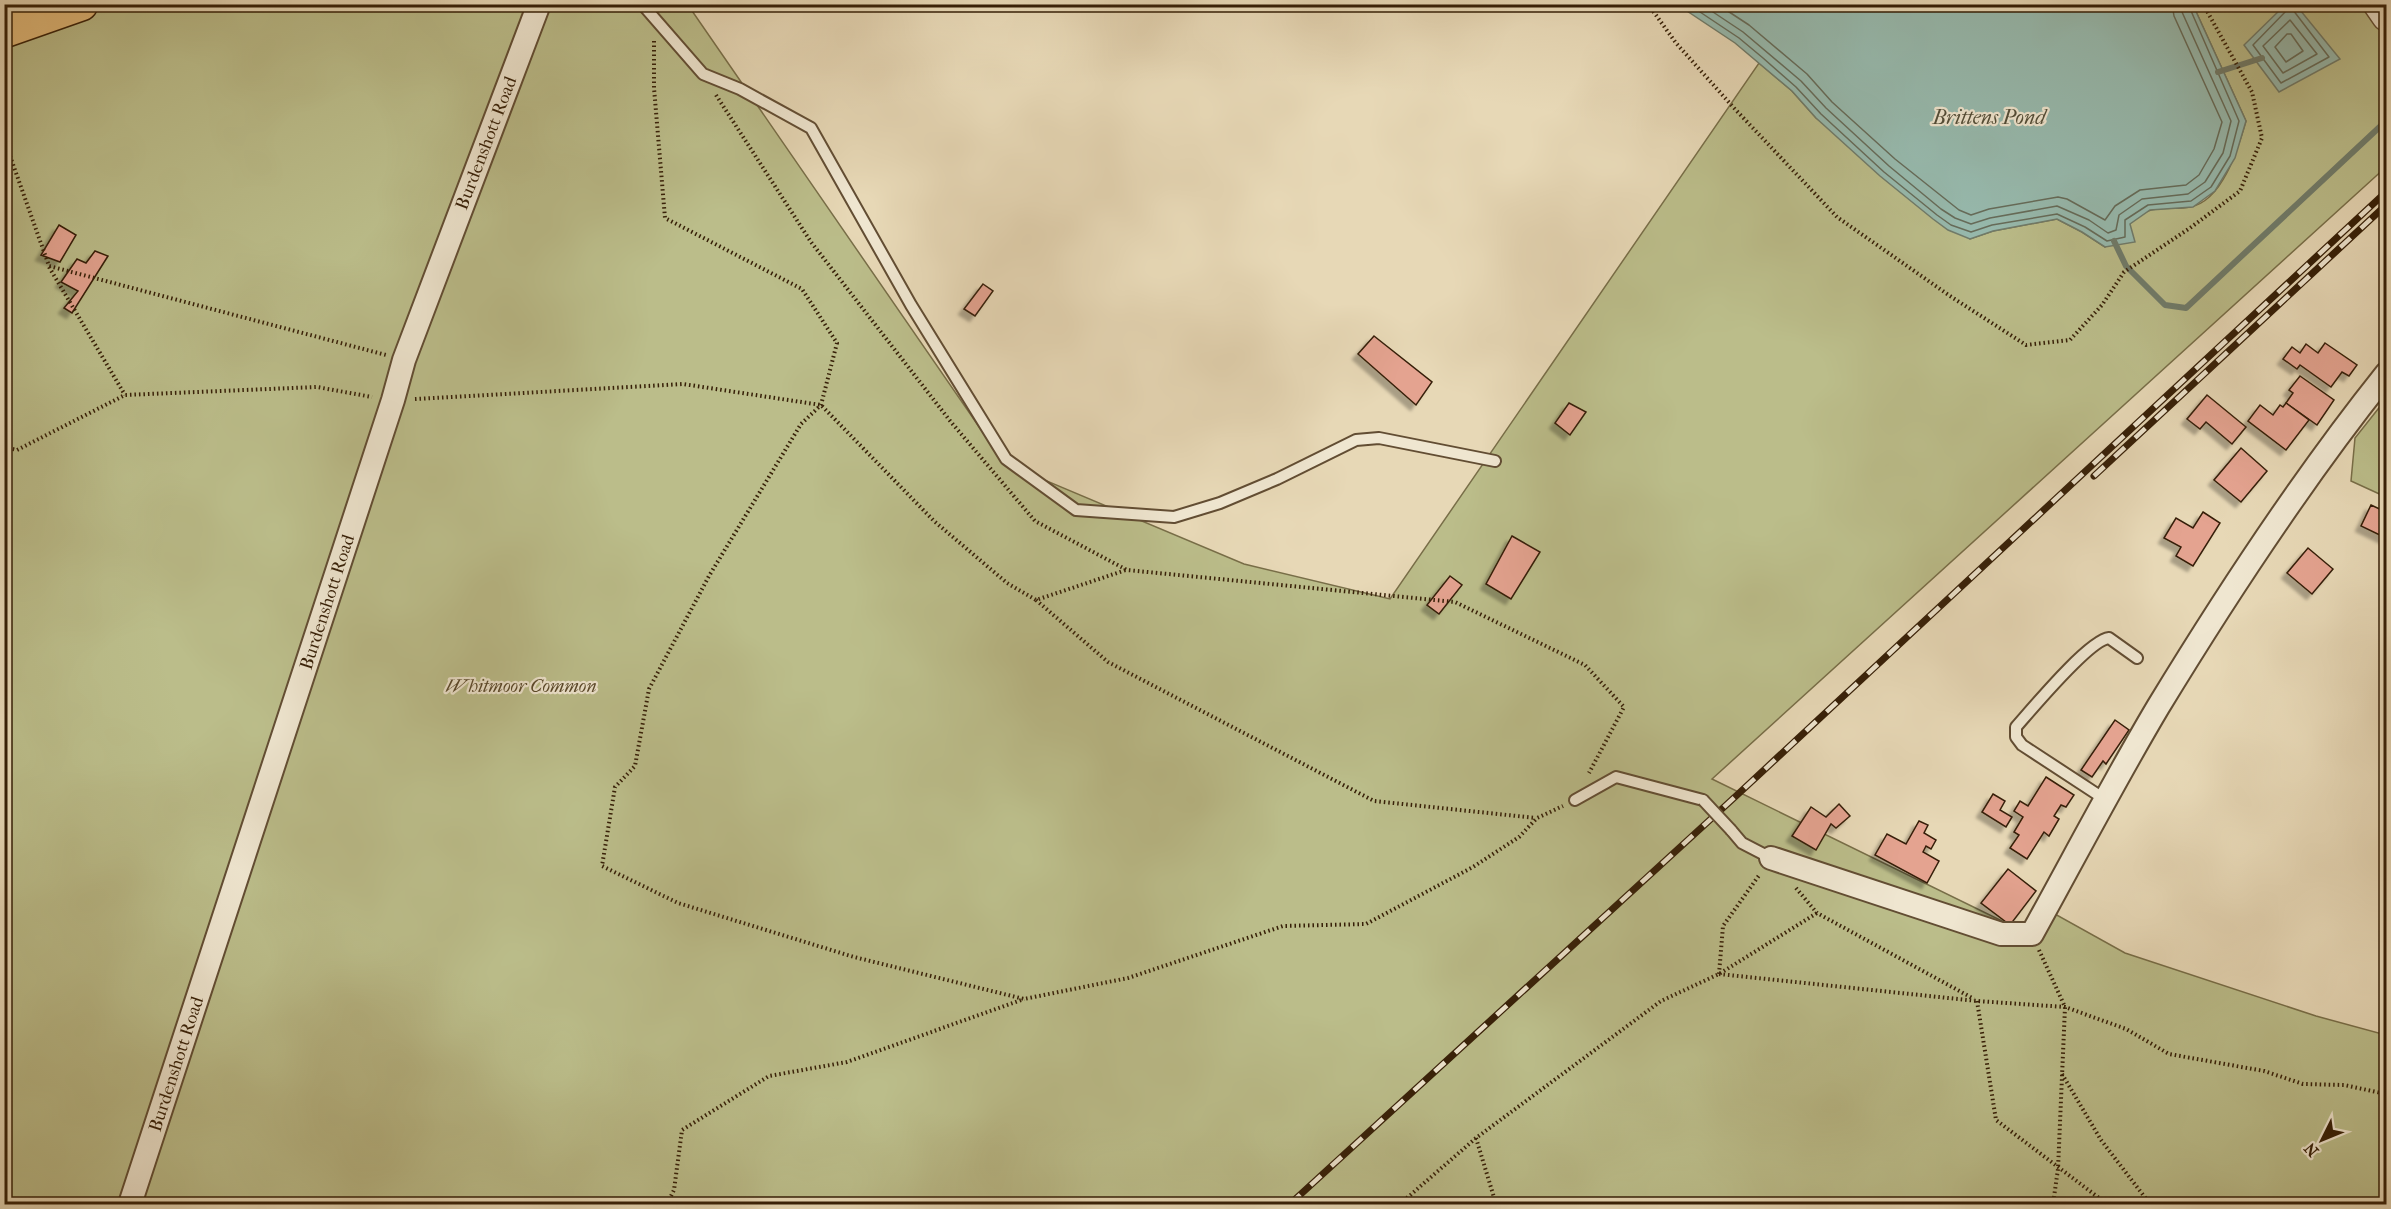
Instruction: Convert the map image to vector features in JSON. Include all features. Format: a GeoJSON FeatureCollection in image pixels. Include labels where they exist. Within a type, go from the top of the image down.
{"type":"FeatureCollection","features":[{"type":"Feature","properties":{"kind":"main road"},"geometry":{"type":"LineString","coordinates":[[4,31],[81,4]]}},
{"type":"Feature","properties":{"kind":"street","name":"Burdenshott Road"},"geometry":{"type":"LineString","coordinates":[[130,1204],[393,400],[404,360],[539,4]]}},
{"type":"Feature","properties":{"kind":"street"},"geometry":{"type":"LineString","coordinates":[[2377,4],[2386,17]]}},
{"type":"Feature","properties":{"kind":"street"},"geometry":{"type":"LineString","coordinates":[[1771,858],[2001,934],[2032,934],[2157,709],[2251,559],[2343,428],[2386,374]]}},
{"type":"Feature","properties":{"kind":"lane"},"geometry":{"type":"LineString","coordinates":[[642,4],[703,74],[740,89],[811,128],[911,305],[1006,459],[1076,510],[1174,517],[1220,503],[1277,479],[1356,440],[1379,438],[1495,461]]}},
{"type":"Feature","properties":{"kind":"lane"},"geometry":{"type":"LineString","coordinates":[[2106,800],[2022,745],[2016,737],[2016,727],[2084,653],[2102,638],[2109,638],[2137,658]]}},
{"type":"Feature","properties":{"kind":"lane"},"geometry":{"type":"LineString","coordinates":[[1575,800],[1616,777],[1703,800],[1742,843],[1771,858]]}},
{"type":"Feature","properties":{"kind":"path"},"geometry":{"type":"LineString","coordinates":[[1648,4],[1676,43],[1837,217],[1950,296],[2026,345],[2070,340],[2102,305],[2124,272],[2240,191],[2262,138],[2252,92],[2203,4]]}},
{"type":"Feature","properties":{"kind":"path"},"geometry":{"type":"LineString","coordinates":[[654,18],[654,88],[665,218],[802,289],[837,343],[820,405],[801,424],[709,576],[649,689],[635,766],[615,787],[602,866],[678,903],[854,957],[1024,999]]}},
{"type":"Feature","properties":{"kind":"path"},"geometry":{"type":"LineString","coordinates":[[667,1204],[674,1190],[682,1130],[769,1076],[847,1062],[1024,999],[1128,978],[1283,926],[1366,924],[1473,867],[1519,837],[1537,819],[1575,800],[1624,707],[1585,665],[1455,602],[1127,570],[1035,521],[951,422],[811,242],[703,74]]}},
{"type":"Feature","properties":{"kind":"path"},"geometry":{"type":"LineString","coordinates":[[4,139],[49,266],[125,395]]}},
{"type":"Feature","properties":{"kind":"path"},"geometry":{"type":"LineString","coordinates":[[49,266],[404,360]]}},
{"type":"Feature","properties":{"kind":"path"},"geometry":{"type":"LineString","coordinates":[[4,447],[17,450],[125,395],[317,387],[393,400],[683,384],[820,405],[934,520],[1007,583],[1036,600],[1108,662],[1374,801],[1537,819]]}},
{"type":"Feature","properties":{"kind":"path"},"geometry":{"type":"LineString","coordinates":[[1036,600],[1127,570]]}},
{"type":"Feature","properties":{"kind":"path"},"geometry":{"type":"LineString","coordinates":[[1719,974],[1723,926],[1771,858],[1817,913],[1977,1001]]}},
{"type":"Feature","properties":{"kind":"path"},"geometry":{"type":"LineString","coordinates":[[1400,1204],[1476,1138],[1660,1001],[1719,974],[1817,913]]}},
{"type":"Feature","properties":{"kind":"path"},"geometry":{"type":"LineString","coordinates":[[2032,934],[2066,1007],[2058,1168],[2053,1204]]}},
{"type":"Feature","properties":{"kind":"path"},"geometry":{"type":"LineString","coordinates":[[1719,974],[1977,1001],[2066,1007],[2126,1029],[2169,1054],[2264,1071],[2303,1084],[2344,1085],[2386,1094]]}},
{"type":"Feature","properties":{"kind":"path"},"geometry":{"type":"LineString","coordinates":[[1977,1001],[1996,1120],[2107,1204]]}},
{"type":"Feature","properties":{"kind":"path"},"geometry":{"type":"LineString","coordinates":[[2062,1074],[2101,1140],[2150,1204]]}},
{"type":"Feature","properties":{"kind":"path"},"geometry":{"type":"LineString","coordinates":[[1476,1138],[1496,1204]]}},
{"type":"Feature","properties":{"kind":"green space","name":"Whitmoor Common"},"geometry":{"type":"Polygon","coordinates":[[[5,5],[688,5],[1004,463],[1244,564],[1390,599],[1759,63],[1792,91],[1816,118],[1970,239],[1993,231],[2057,219],[2105,247],[2130,223],[2148,211],[2185,208],[2202,203],[2220,184],[2239,145],[2246,121],[2193,5],[2367,5],[2386,30],[2386,167],[1712,779],[2041,940],[2055,914],[2125,953],[2316,1016],[2386,1035],[2386,1204],[5,1204],[5,5]]]}},
{"type":"Feature","properties":{"kind":"green space"},"geometry":{"type":"Polygon","coordinates":[[[2386,399],[2386,497],[2351,481],[2355,438],[2386,399]]]}},
{"type":"Feature","properties":{"kind":"water","name":"Brittens Pond"},"geometry":{"type":"Polygon","coordinates":[[[1678,5],[2193,5],[2246,121],[2235,158],[2215,191],[2193,207],[2150,210],[2130,224],[2135,242],[2105,247],[2057,219],[1993,231],[1970,239],[1948,230],[1933,219],[1880,176],[1816,118],[1792,91],[1735,43],[1678,5]]]}},
{"type":"Feature","properties":{"kind":"water"},"geometry":{"type":"Polygon","coordinates":[[[2285,5],[2296,5],[2340,59],[2279,92],[2244,45],[2285,5]]]}},
{"type":"Feature","properties":{"kind":"building"},"geometry":{"type":"Polygon","coordinates":[[[59,225],[76,235],[60,262],[41,255],[59,225]]]}},
{"type":"Feature","properties":{"kind":"building"},"geometry":{"type":"Polygon","coordinates":[[[95,251],[108,256],[72,313],[64,308],[78,291],[61,282],[77,259],[86,263],[95,251]]]}},
{"type":"Feature","properties":{"kind":"building"},"geometry":{"type":"Polygon","coordinates":[[[983,284],[993,291],[975,316],[964,309],[983,284]]]}},
{"type":"Feature","properties":{"kind":"building"},"geometry":{"type":"Polygon","coordinates":[[[1374,336],[1432,382],[1416,405],[1358,354],[1374,336]]]}},
{"type":"Feature","properties":{"kind":"building"},"geometry":{"type":"Polygon","coordinates":[[[2325,343],[2357,365],[2349,376],[2342,372],[2331,387],[2300,365],[2297,369],[2283,359],[2292,347],[2300,353],[2306,344],[2318,353],[2325,343]]]}},
{"type":"Feature","properties":{"kind":"building"},"geometry":{"type":"Polygon","coordinates":[[[2300,376],[2334,400],[2317,425],[2286,403],[2293,393],[2289,390],[2300,376]]]}},
{"type":"Feature","properties":{"kind":"building"},"geometry":{"type":"Polygon","coordinates":[[[2207,395],[2246,427],[2232,444],[2206,422],[2200,429],[2187,419],[2207,395]]]}},
{"type":"Feature","properties":{"kind":"building"},"geometry":{"type":"Polygon","coordinates":[[[1569,403],[1586,412],[1570,435],[1555,423],[1569,403]]]}},
{"type":"Feature","properties":{"kind":"building"},"geometry":{"type":"Polygon","coordinates":[[[2286,403],[2309,420],[2286,450],[2248,421],[2260,405],[2273,415],[2280,405],[2283,407],[2286,403]]]}},
{"type":"Feature","properties":{"kind":"building"},"geometry":{"type":"Polygon","coordinates":[[[2241,448],[2267,471],[2241,502],[2214,480],[2241,448]]]}},
{"type":"Feature","properties":{"kind":"building"},"geometry":{"type":"Polygon","coordinates":[[[2371,505],[2386,512],[2386,538],[2361,526],[2371,505]]]}},
{"type":"Feature","properties":{"kind":"building"},"geometry":{"type":"Polygon","coordinates":[[[2203,512],[2220,523],[2193,566],[2176,556],[2181,547],[2164,538],[2176,518],[2193,528],[2203,512]]]}},
{"type":"Feature","properties":{"kind":"building"},"geometry":{"type":"Polygon","coordinates":[[[1512,536],[1540,552],[1511,599],[1486,584],[1512,536]]]}},
{"type":"Feature","properties":{"kind":"building"},"geometry":{"type":"Polygon","coordinates":[[[2308,548],[2333,569],[2312,594],[2287,573],[2308,548]]]}},
{"type":"Feature","properties":{"kind":"building"},"geometry":{"type":"Polygon","coordinates":[[[1450,576],[1462,585],[1439,614],[1427,605],[1450,576]]]}},
{"type":"Feature","properties":{"kind":"building"},"geometry":{"type":"Polygon","coordinates":[[[2115,720],[2129,730],[2106,764],[2103,761],[2092,777],[2081,770],[2115,720]]]}},
{"type":"Feature","properties":{"kind":"building"},"geometry":{"type":"Polygon","coordinates":[[[2046,777],[2074,795],[2066,807],[2061,805],[2054,816],[2059,819],[2049,836],[2044,832],[2027,859],[2010,848],[2019,835],[2014,832],[2023,817],[2014,811],[2020,801],[2028,806],[2046,777]]]}},
{"type":"Feature","properties":{"kind":"building"},"geometry":{"type":"Polygon","coordinates":[[[1993,794],[2005,801],[2000,810],[2012,817],[2006,827],[1982,812],[1993,794]]]}},
{"type":"Feature","properties":{"kind":"building"},"geometry":{"type":"Polygon","coordinates":[[[1839,804],[1850,816],[1836,828],[1831,824],[1816,850],[1792,836],[1811,807],[1826,817],[1839,804]]]}},
{"type":"Feature","properties":{"kind":"building"},"geometry":{"type":"Polygon","coordinates":[[[1919,821],[1928,825],[1924,833],[1936,840],[1931,849],[1926,846],[1923,852],[1939,861],[1927,883],[1875,855],[1887,834],[1906,844],[1919,821]]]}},
{"type":"Feature","properties":{"kind":"building"},"geometry":{"type":"Polygon","coordinates":[[[2008,869],[2036,891],[2010,925],[1981,903],[2008,869]]]}},
{"type":"Feature","properties":{"kind":"waterway"},"geometry":{"type":"LineString","coordinates":[[2218,72],[2262,58]]}},
{"type":"Feature","properties":{"kind":"waterway"},"geometry":{"type":"LineString","coordinates":[[2114,241],[2126,266],[2165,305],[2186,308],[2386,121]]}},
{"type":"Feature","properties":{"kind":"railway"},"geometry":{"type":"LineString","coordinates":[[1290,1204],[1736,796],[2386,192]]}},
{"type":"Feature","properties":{"kind":"railway"},"geometry":{"type":"LineString","coordinates":[[2094,476],[2386,205]]}}]}
